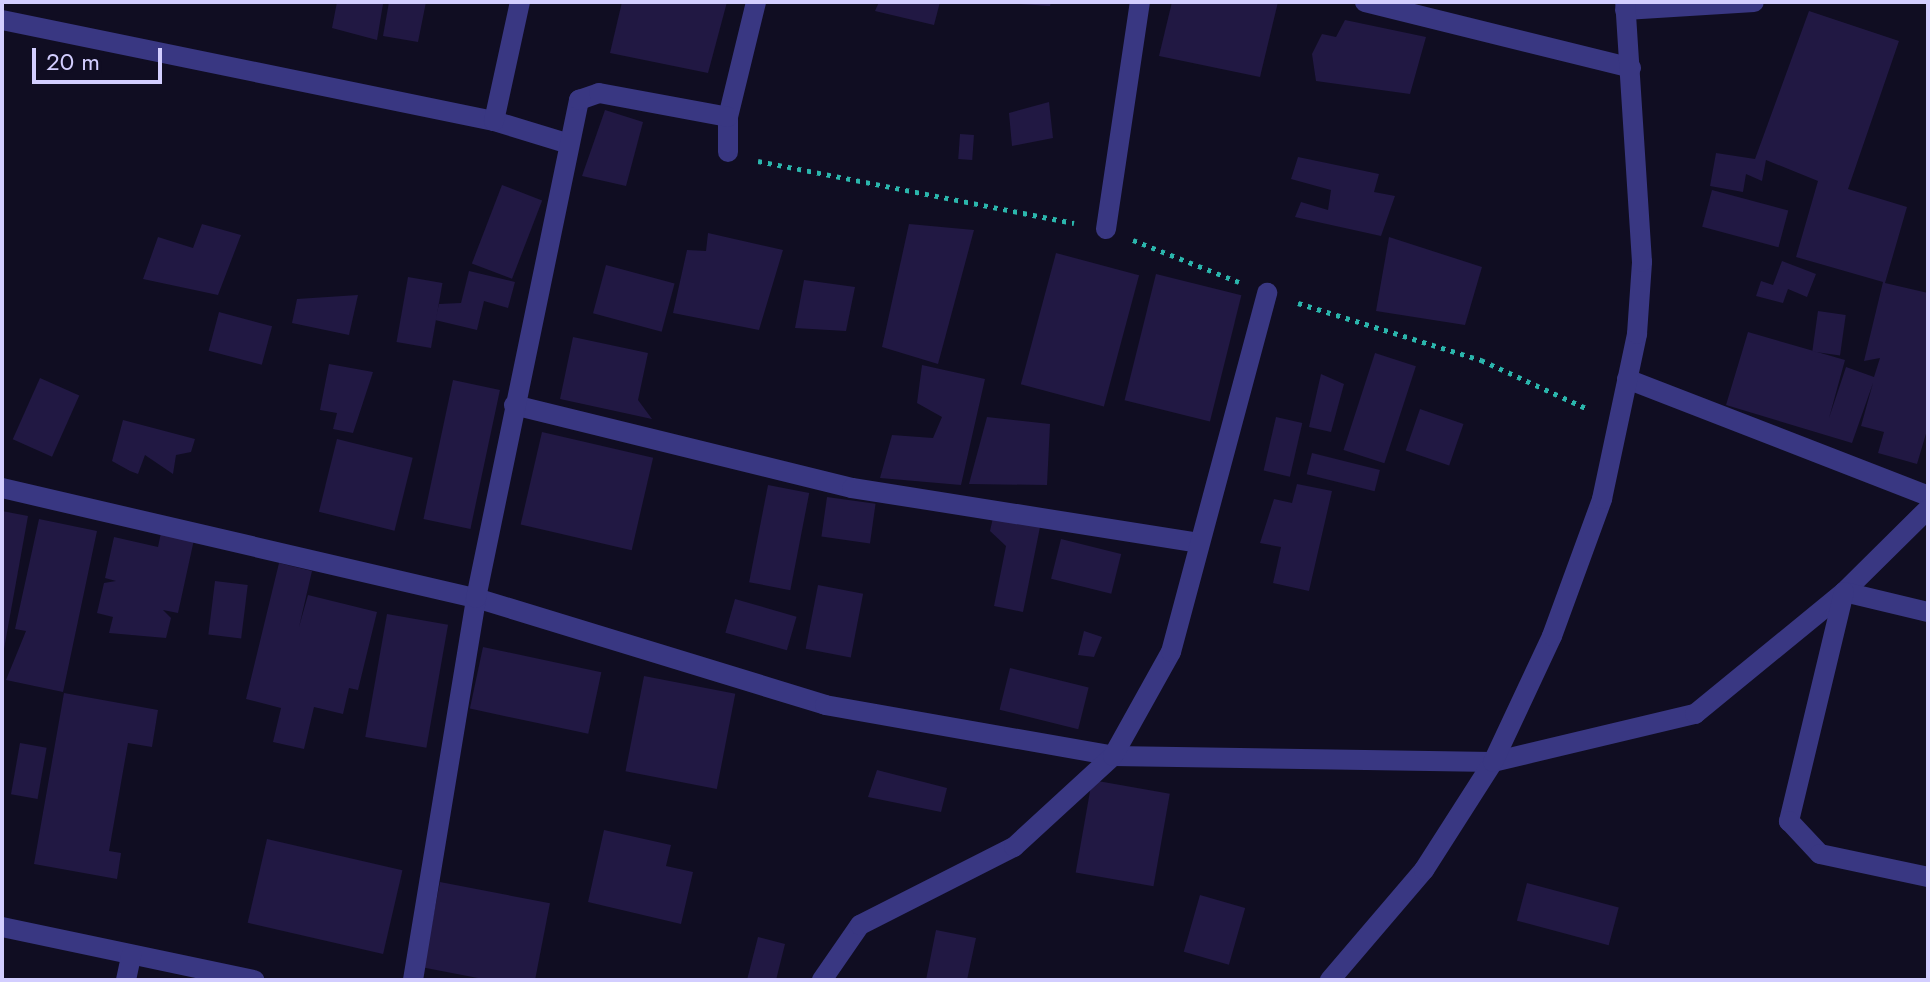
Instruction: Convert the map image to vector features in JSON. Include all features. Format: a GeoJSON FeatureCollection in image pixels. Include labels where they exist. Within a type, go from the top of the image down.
{"type":"FeatureCollection","features":[{"type":"Feature","properties":{"kind":"street"},"geometry":{"type":"LineString","coordinates":[[494,121],[520,2]]}},
{"type":"Feature","properties":{"kind":"street"},"geometry":{"type":"LineString","coordinates":[[728,152],[728,117],[756,2]]}},
{"type":"Feature","properties":{"kind":"street"},"geometry":{"type":"LineString","coordinates":[[1106,229],[1140,2]]}},
{"type":"Feature","properties":{"kind":"street"},"geometry":{"type":"LineString","coordinates":[[1365,2],[1631,68]]}},
{"type":"Feature","properties":{"kind":"street"},"geometry":{"type":"LineString","coordinates":[[1330,980],[1424,870],[1493,762],[1552,636],[1602,499],[1627,379],[1642,262],[1625,6],[1754,2]]}},
{"type":"Feature","properties":{"kind":"street"},"geometry":{"type":"LineString","coordinates":[[2,20],[494,121],[566,143]]}},
{"type":"Feature","properties":{"kind":"street"},"geometry":{"type":"LineString","coordinates":[[413,980],[476,598],[566,143],[579,100],[588,94],[728,117]]}},
{"type":"Feature","properties":{"kind":"street"},"geometry":{"type":"LineString","coordinates":[[822,980],[860,925],[1014,847],[1113,756],[1171,652],[1267,293]]}},
{"type":"Feature","properties":{"kind":"street"},"geometry":{"type":"LineString","coordinates":[[1627,379],[1928,496]]}},
{"type":"Feature","properties":{"kind":"street"},"geometry":{"type":"LineString","coordinates":[[514,405],[852,488],[1199,543]]}},
{"type":"Feature","properties":{"kind":"street"},"geometry":{"type":"LineString","coordinates":[[2,488],[476,598],[825,705],[1113,756],[1493,762],[1695,714],[1844,592],[1928,509]]}},
{"type":"Feature","properties":{"kind":"street"},"geometry":{"type":"LineString","coordinates":[[1844,592],[1928,612]]}},
{"type":"Feature","properties":{"kind":"street"},"geometry":{"type":"LineString","coordinates":[[1844,592],[1789,821],[1820,854],[1928,877]]}},
{"type":"Feature","properties":{"kind":"street"},"geometry":{"type":"LineString","coordinates":[[2,927],[254,980]]}},
{"type":"Feature","properties":{"kind":"street"},"geometry":{"type":"LineString","coordinates":[[126,980],[131,956]]}},
{"type":"Feature","properties":{"kind":"path"},"geometry":{"type":"LineString","coordinates":[[728,152],[1106,229],[1267,293],[1481,360],[1618,422]]}},
{"type":"Feature","properties":{"kind":"building"},"geometry":{"type":"Polygon","coordinates":[[[337,2],[383,4],[377,40],[332,28],[337,2]]]}},
{"type":"Feature","properties":{"kind":"building"},"geometry":{"type":"Polygon","coordinates":[[[389,2],[426,2],[418,42],[383,36],[389,2]]]}},
{"type":"Feature","properties":{"kind":"building"},"geometry":{"type":"Polygon","coordinates":[[[622,2],[727,2],[708,73],[610,53],[622,2]]]}},
{"type":"Feature","properties":{"kind":"building"},"geometry":{"type":"Polygon","coordinates":[[[879,2],[940,2],[934,25],[875,11],[879,2]]]}},
{"type":"Feature","properties":{"kind":"building"},"geometry":{"type":"Polygon","coordinates":[[[987,2],[1051,2],[1050,6],[987,2]]]}},
{"type":"Feature","properties":{"kind":"building"},"geometry":{"type":"Polygon","coordinates":[[[1172,2],[1278,2],[1260,77],[1159,56],[1172,2]]]}},
{"type":"Feature","properties":{"kind":"building"},"geometry":{"type":"Polygon","coordinates":[[[1809,11],[1899,41],[1848,189],[1907,207],[1885,283],[1928,293],[1928,427],[1917,464],[1878,453],[1884,432],[1861,426],[1873,383],[1852,443],[1726,405],[1748,332],[1845,360],[1829,418],[1846,367],[1874,377],[1880,358],[1864,361],[1883,282],[1796,257],[1818,181],[1766,160],[1762,181],[1746,174],[1743,192],[1710,186],[1716,153],[1755,159],[1809,11]]]}},
{"type":"Feature","properties":{"kind":"building"},"geometry":{"type":"Polygon","coordinates":[[[1345,20],[1426,37],[1410,94],[1316,81],[1312,54],[1322,34],[1336,37],[1345,20]]]}},
{"type":"Feature","properties":{"kind":"building"},"geometry":{"type":"Polygon","coordinates":[[[1049,102],[1053,138],[1012,146],[1009,113],[1049,102]]]}},
{"type":"Feature","properties":{"kind":"building"},"geometry":{"type":"Polygon","coordinates":[[[605,110],[643,122],[626,186],[582,176],[605,110]]]}},
{"type":"Feature","properties":{"kind":"building"},"geometry":{"type":"Polygon","coordinates":[[[960,134],[974,135],[972,160],[958,159],[960,134]]]}},
{"type":"Feature","properties":{"kind":"building"},"geometry":{"type":"Polygon","coordinates":[[[1298,157],[1379,174],[1374,192],[1395,196],[1381,236],[1295,217],[1301,202],[1328,210],[1331,190],[1291,179],[1298,157]]]}},
{"type":"Feature","properties":{"kind":"building"},"geometry":{"type":"Polygon","coordinates":[[[502,185],[542,200],[512,279],[472,263],[502,185]]]}},
{"type":"Feature","properties":{"kind":"building"},"geometry":{"type":"Polygon","coordinates":[[[1712,190],[1788,210],[1778,247],[1702,227],[1712,190]]]}},
{"type":"Feature","properties":{"kind":"building"},"geometry":{"type":"Polygon","coordinates":[[[202,224],[241,235],[218,295],[143,279],[158,237],[193,248],[202,224]]]}},
{"type":"Feature","properties":{"kind":"building"},"geometry":{"type":"Polygon","coordinates":[[[909,224],[974,230],[938,364],[882,347],[909,224]]]}},
{"type":"Feature","properties":{"kind":"building"},"geometry":{"type":"Polygon","coordinates":[[[708,233],[783,250],[759,330],[673,313],[687,250],[706,251],[708,233]]]}},
{"type":"Feature","properties":{"kind":"building"},"geometry":{"type":"Polygon","coordinates":[[[1389,237],[1482,267],[1465,325],[1376,311],[1389,237]]]}},
{"type":"Feature","properties":{"kind":"building"},"geometry":{"type":"Polygon","coordinates":[[[1056,253],[1139,275],[1104,407],[1021,384],[1056,253]]]}},
{"type":"Feature","properties":{"kind":"building"},"geometry":{"type":"Polygon","coordinates":[[[1782,261],[1816,274],[1807,297],[1788,289],[1783,303],[1756,296],[1761,281],[1773,285],[1782,261]]]}},
{"type":"Feature","properties":{"kind":"building"},"geometry":{"type":"Polygon","coordinates":[[[606,265],[675,283],[662,332],[593,313],[606,265]]]}},
{"type":"Feature","properties":{"kind":"building"},"geometry":{"type":"Polygon","coordinates":[[[469,271],[515,282],[508,308],[484,301],[477,330],[435,320],[439,304],[461,303],[469,271]]]}},
{"type":"Feature","properties":{"kind":"building"},"geometry":{"type":"Polygon","coordinates":[[[1156,274],[1241,295],[1210,421],[1125,400],[1156,274]]]}},
{"type":"Feature","properties":{"kind":"building"},"geometry":{"type":"Polygon","coordinates":[[[408,277],[442,283],[431,348],[397,342],[408,277]]]}},
{"type":"Feature","properties":{"kind":"building"},"geometry":{"type":"Polygon","coordinates":[[[804,280],[855,287],[846,331],[795,328],[804,280]]]}},
{"type":"Feature","properties":{"kind":"building"},"geometry":{"type":"Polygon","coordinates":[[[358,295],[349,335],[292,323],[297,299],[358,295]]]}},
{"type":"Feature","properties":{"kind":"building"},"geometry":{"type":"Polygon","coordinates":[[[1818,311],[1846,315],[1840,355],[1812,352],[1818,311]]]}},
{"type":"Feature","properties":{"kind":"building"},"geometry":{"type":"Polygon","coordinates":[[[219,312],[272,326],[262,365],[209,351],[219,312]]]}},
{"type":"Feature","properties":{"kind":"building"},"geometry":{"type":"Polygon","coordinates":[[[573,337],[648,353],[638,400],[652,419],[560,399],[573,337]]]}},
{"type":"Feature","properties":{"kind":"building"},"geometry":{"type":"Polygon","coordinates":[[[1375,353],[1416,366],[1384,463],[1343,450],[1375,353]]]}},
{"type":"Feature","properties":{"kind":"building"},"geometry":{"type":"Polygon","coordinates":[[[329,364],[373,372],[353,433],[333,429],[337,413],[320,410],[329,364]]]}},
{"type":"Feature","properties":{"kind":"building"},"geometry":{"type":"Polygon","coordinates":[[[922,365],[985,379],[961,485],[880,478],[892,435],[933,438],[942,417],[917,403],[922,365]]]}},
{"type":"Feature","properties":{"kind":"building"},"geometry":{"type":"Polygon","coordinates":[[[1321,374],[1344,384],[1331,432],[1309,427],[1321,374]]]}},
{"type":"Feature","properties":{"kind":"building"},"geometry":{"type":"Polygon","coordinates":[[[40,378],[79,395],[52,457],[13,439],[40,378]]]}},
{"type":"Feature","properties":{"kind":"building"},"geometry":{"type":"Polygon","coordinates":[[[453,380],[500,390],[470,529],[423,519],[453,380]]]}},
{"type":"Feature","properties":{"kind":"building"},"geometry":{"type":"Polygon","coordinates":[[[1420,409],[1463,424],[1449,466],[1406,451],[1420,409]]]}},
{"type":"Feature","properties":{"kind":"building"},"geometry":{"type":"Polygon","coordinates":[[[987,417],[1050,424],[1047,485],[969,484],[987,417]]]}},
{"type":"Feature","properties":{"kind":"building"},"geometry":{"type":"Polygon","coordinates":[[[1276,417],[1302,423],[1290,477],[1264,471],[1276,417]]]}},
{"type":"Feature","properties":{"kind":"building"},"geometry":{"type":"Polygon","coordinates":[[[123,420],[195,439],[191,452],[176,455],[173,474],[145,455],[138,474],[130,471],[112,461],[123,420]]]}},
{"type":"Feature","properties":{"kind":"building"},"geometry":{"type":"Polygon","coordinates":[[[542,432],[653,458],[632,550],[521,525],[542,432]]]}},
{"type":"Feature","properties":{"kind":"building"},"geometry":{"type":"Polygon","coordinates":[[[337,439],[413,458],[395,531],[319,512],[337,439]]]}},
{"type":"Feature","properties":{"kind":"building"},"geometry":{"type":"Polygon","coordinates":[[[1312,453],[1380,470],[1375,491],[1307,474],[1312,453]]]}},
{"type":"Feature","properties":{"kind":"building"},"geometry":{"type":"Polygon","coordinates":[[[1297,484],[1332,491],[1309,591],[1273,583],[1281,547],[1260,543],[1274,499],[1292,503],[1297,484]]]}},
{"type":"Feature","properties":{"kind":"building"},"geometry":{"type":"Polygon","coordinates":[[[768,485],[809,493],[790,590],[749,582],[768,485]]]}},
{"type":"Feature","properties":{"kind":"building"},"geometry":{"type":"Polygon","coordinates":[[[827,497],[876,504],[870,543],[821,537],[827,497]]]}},
{"type":"Feature","properties":{"kind":"building"},"geometry":{"type":"Polygon","coordinates":[[[2,511],[28,516],[4,649],[2,649],[2,511]]]}},
{"type":"Feature","properties":{"kind":"building"},"geometry":{"type":"Polygon","coordinates":[[[994,513],[1041,522],[1023,612],[994,606],[1006,546],[990,531],[994,513]]]}},
{"type":"Feature","properties":{"kind":"building"},"geometry":{"type":"Polygon","coordinates":[[[39,519],[97,531],[63,692],[6,680],[26,631],[15,629],[39,519]]]}},
{"type":"Feature","properties":{"kind":"building"},"geometry":{"type":"Polygon","coordinates":[[[162,528],[195,535],[178,613],[163,610],[171,618],[166,638],[109,633],[113,617],[97,613],[104,583],[116,581],[105,578],[114,537],[158,547],[162,528]]]}},
{"type":"Feature","properties":{"kind":"building"},"geometry":{"type":"Polygon","coordinates":[[[1061,539],[1121,554],[1111,594],[1051,579],[1061,539]]]}},
{"type":"Feature","properties":{"kind":"building"},"geometry":{"type":"Polygon","coordinates":[[[279,563],[312,571],[299,627],[308,595],[377,612],[358,690],[349,688],[343,714],[314,707],[304,749],[273,742],[281,708],[246,699],[279,563]]]}},
{"type":"Feature","properties":{"kind":"building"},"geometry":{"type":"Polygon","coordinates":[[[215,581],[248,585],[241,639],[208,635],[215,581]]]}},
{"type":"Feature","properties":{"kind":"building"},"geometry":{"type":"Polygon","coordinates":[[[818,585],[863,594],[851,658],[806,649],[818,585]]]}},
{"type":"Feature","properties":{"kind":"building"},"geometry":{"type":"Polygon","coordinates":[[[735,599],[797,617],[787,650],[725,633],[735,599]]]}},
{"type":"Feature","properties":{"kind":"building"},"geometry":{"type":"Polygon","coordinates":[[[387,614],[448,625],[426,748],[365,737],[387,614]]]}},
{"type":"Feature","properties":{"kind":"building"},"geometry":{"type":"Polygon","coordinates":[[[1084,631],[1102,637],[1094,657],[1078,655],[1084,631]]]}},
{"type":"Feature","properties":{"kind":"building"},"geometry":{"type":"Polygon","coordinates":[[[483,647],[601,672],[588,734],[470,709],[483,647]]]}},
{"type":"Feature","properties":{"kind":"building"},"geometry":{"type":"Polygon","coordinates":[[[1010,668],[1089,688],[1078,729],[1000,710],[1010,668]]]}},
{"type":"Feature","properties":{"kind":"building"},"geometry":{"type":"Polygon","coordinates":[[[644,676],[735,694],[717,789],[625,771],[644,676]]]}},
{"type":"Feature","properties":{"kind":"building"},"geometry":{"type":"Polygon","coordinates":[[[64,693],[158,710],[152,747],[128,743],[109,851],[121,853],[117,879],[34,864],[64,693]]]}},
{"type":"Feature","properties":{"kind":"building"},"geometry":{"type":"Polygon","coordinates":[[[20,743],[47,748],[38,799],[11,794],[20,743]]]}},
{"type":"Feature","properties":{"kind":"building"},"geometry":{"type":"Polygon","coordinates":[[[877,770],[947,788],[941,812],[868,797],[877,770]]]}},
{"type":"Feature","properties":{"kind":"building"},"geometry":{"type":"Polygon","coordinates":[[[1092,780],[1170,794],[1153,886],[1076,873],[1092,780]]]}},
{"type":"Feature","properties":{"kind":"building"},"geometry":{"type":"Polygon","coordinates":[[[604,830],[671,845],[666,866],[693,872],[681,924],[588,902],[604,830]]]}},
{"type":"Feature","properties":{"kind":"building"},"geometry":{"type":"Polygon","coordinates":[[[267,839],[402,870],[383,954],[248,923],[267,839]]]}},
{"type":"Feature","properties":{"kind":"building"},"geometry":{"type":"Polygon","coordinates":[[[440,882],[550,903],[535,980],[488,980],[423,967],[440,882]]]}},
{"type":"Feature","properties":{"kind":"building"},"geometry":{"type":"Polygon","coordinates":[[[1527,883],[1619,908],[1609,945],[1517,921],[1527,883]]]}},
{"type":"Feature","properties":{"kind":"building"},"geometry":{"type":"Polygon","coordinates":[[[1200,895],[1245,908],[1229,965],[1184,952],[1200,895]]]}},
{"type":"Feature","properties":{"kind":"building"},"geometry":{"type":"Polygon","coordinates":[[[936,930],[976,938],[967,980],[926,980],[936,930]]]}},
{"type":"Feature","properties":{"kind":"building"},"geometry":{"type":"Polygon","coordinates":[[[758,937],[785,944],[776,980],[747,980],[758,937]]]}}]}
